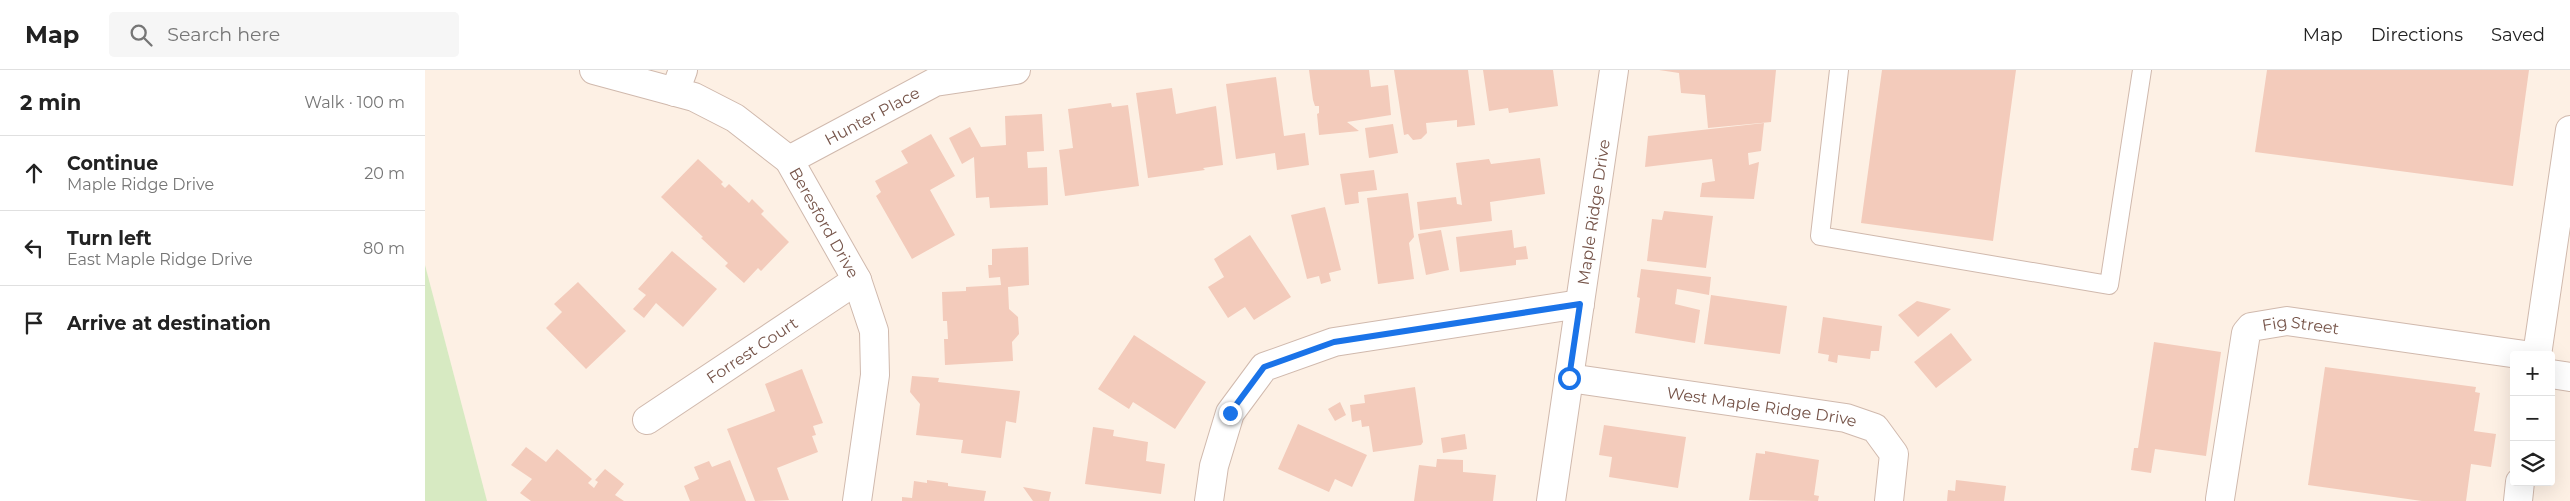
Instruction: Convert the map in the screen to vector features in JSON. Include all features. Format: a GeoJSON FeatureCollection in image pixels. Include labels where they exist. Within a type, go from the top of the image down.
{"type":"FeatureCollection","features":[{"type":"Feature","properties":{"kind":"street","name":"Beresford Drive"},"geometry":{"type":"LineString","coordinates":[[594,70],[679,81],[693,97],[735,118],[789,160],[857,280],[874,331],[875,375],[857,501]]}},
{"type":"Feature","properties":{"kind":"street","name":"Hunter Place"},"geometry":{"type":"LineString","coordinates":[[789,160],[935,82],[1015,70]]}},
{"type":"Feature","properties":{"kind":"street","name":"Maple Ridge Drive"},"geometry":{"type":"LineString","coordinates":[[1551,501],[1614,70]]}},
{"type":"Feature","properties":{"kind":"street"},"geometry":{"type":"LineString","coordinates":[[2538,351],[2570,130]]}},
{"type":"Feature","properties":{"kind":"street","name":"Forrest Court"},"geometry":{"type":"LineString","coordinates":[[647,420],[857,280]]}},
{"type":"Feature","properties":{"kind":"street"},"geometry":{"type":"LineString","coordinates":[[1209,501],[1214,466],[1230,413],[1264,367],[1334,342],[1580,304]]}},
{"type":"Feature","properties":{"kind":"street","name":"Fig Street"},"geometry":{"type":"LineString","coordinates":[[2222,500],[2246,333],[2251,327],[2287,321],[2510,353]]}},
{"type":"Feature","properties":{"kind":"street"},"geometry":{"type":"LineString","coordinates":[[2555,375],[2570,377]]}},
{"type":"Feature","properties":{"kind":"street","name":"West Maple Ridge Drive"},"geometry":{"type":"LineString","coordinates":[[1569,378],[1846,418],[1875,428],[1894,454],[1889,501]]}},
{"type":"Feature","properties":{"kind":"street"},"geometry":{"type":"LineString","coordinates":[[2518,501],[2520,486]]}},
{"type":"Feature","properties":{"kind":"lane"},"geometry":{"type":"LineString","coordinates":[[1839,70],[1820,236],[2109,285],[2142,70]]}},
{"type":"Feature","properties":{"kind":"green space"},"geometry":{"type":"Polygon","coordinates":[[[425,265],[487,501],[425,501],[425,265]]]}},
{"type":"Feature","properties":{"kind":"building"},"geometry":{"type":"Polygon","coordinates":[[[1309,70],[1369,70],[1371,87],[1388,85],[1391,115],[1347,122],[1359,131],[1319,135],[1317,114],[1319,113],[1319,106],[1315,106],[1313,100],[1309,70]]]}},
{"type":"Feature","properties":{"kind":"building"},"geometry":{"type":"Polygon","coordinates":[[[1394,70],[1468,70],[1475,125],[1457,127],[1457,120],[1426,123],[1427,133],[1421,139],[1413,140],[1408,134],[1404,135],[1394,70]]]}},
{"type":"Feature","properties":{"kind":"building"},"geometry":{"type":"Polygon","coordinates":[[[1483,70],[1553,70],[1558,106],[1509,113],[1508,108],[1489,111],[1483,70]]]}},
{"type":"Feature","properties":{"kind":"building"},"geometry":{"type":"Polygon","coordinates":[[[1659,70],[1776,70],[1771,122],[1708,128],[1705,95],[1681,93],[1679,73],[1659,70]]]}},
{"type":"Feature","properties":{"kind":"building"},"geometry":{"type":"Polygon","coordinates":[[[1882,70],[2016,70],[1993,241],[1861,223],[1882,70]]]}},
{"type":"Feature","properties":{"kind":"building"},"geometry":{"type":"Polygon","coordinates":[[[2267,70],[2529,70],[2513,186],[2255,152],[2267,70]]]}},
{"type":"Feature","properties":{"kind":"building"},"geometry":{"type":"Polygon","coordinates":[[[1276,77],[1284,136],[1305,133],[1309,165],[1277,170],[1275,153],[1236,159],[1226,84],[1276,77]]]}},
{"type":"Feature","properties":{"kind":"building"},"geometry":{"type":"Polygon","coordinates":[[[1172,88],[1176,114],[1216,106],[1223,165],[1203,168],[1205,170],[1148,178],[1136,93],[1172,88]]]}},
{"type":"Feature","properties":{"kind":"building"},"geometry":{"type":"Polygon","coordinates":[[[1111,103],[1112,107],[1128,105],[1139,186],[1065,196],[1059,150],[1073,148],[1068,109],[1111,103]]]}},
{"type":"Feature","properties":{"kind":"building"},"geometry":{"type":"Polygon","coordinates":[[[1042,114],[1044,151],[1027,152],[1028,168],[1047,167],[1048,205],[990,208],[989,197],[976,198],[974,157],[962,164],[949,138],[970,127],[981,147],[1006,145],[1005,116],[1042,114]]]}},
{"type":"Feature","properties":{"kind":"building"},"geometry":{"type":"Polygon","coordinates":[[[1764,123],[1761,151],[1748,153],[1749,165],[1759,162],[1754,199],[1700,197],[1702,183],[1715,181],[1712,159],[1645,167],[1648,136],[1764,123]]]}},
{"type":"Feature","properties":{"kind":"building"},"geometry":{"type":"Polygon","coordinates":[[[1393,124],[1398,153],[1369,158],[1365,128],[1393,124]]]}},
{"type":"Feature","properties":{"kind":"building"},"geometry":{"type":"Polygon","coordinates":[[[931,134],[955,176],[930,190],[955,235],[912,259],[876,196],[881,192],[875,181],[908,163],[901,151],[931,134]]]}},
{"type":"Feature","properties":{"kind":"building"},"geometry":{"type":"Polygon","coordinates":[[[1540,158],[1545,194],[1490,202],[1492,221],[1420,230],[1417,202],[1456,197],[1457,204],[1462,205],[1456,163],[1489,159],[1491,164],[1540,158]]]}},
{"type":"Feature","properties":{"kind":"building"},"geometry":{"type":"Polygon","coordinates":[[[698,159],[723,182],[721,184],[725,188],[729,184],[749,203],[752,199],[764,211],[761,214],[789,242],[761,271],[758,268],[744,283],[725,266],[728,263],[701,238],[703,237],[661,197],[698,159]]]}},
{"type":"Feature","properties":{"kind":"building"},"geometry":{"type":"Polygon","coordinates":[[[1374,170],[1377,190],[1358,192],[1359,203],[1345,205],[1340,174],[1374,170]]]}},
{"type":"Feature","properties":{"kind":"building"},"geometry":{"type":"Polygon","coordinates":[[[1408,193],[1414,237],[1409,243],[1414,279],[1378,284],[1367,198],[1408,193]]]}},
{"type":"Feature","properties":{"kind":"building"},"geometry":{"type":"Polygon","coordinates":[[[1325,207],[1341,270],[1329,273],[1331,281],[1321,284],[1319,276],[1307,279],[1291,215],[1325,207]]]}},
{"type":"Feature","properties":{"kind":"building"},"geometry":{"type":"Polygon","coordinates":[[[1664,211],[1713,216],[1706,268],[1647,261],[1652,219],[1662,220],[1664,211]]]}},
{"type":"Feature","properties":{"kind":"building"},"geometry":{"type":"Polygon","coordinates":[[[1441,230],[1449,270],[1426,275],[1418,234],[1441,230]]]}},
{"type":"Feature","properties":{"kind":"building"},"geometry":{"type":"Polygon","coordinates":[[[1512,230],[1514,248],[1526,246],[1528,259],[1516,260],[1516,265],[1460,272],[1456,237],[1512,230]]]}},
{"type":"Feature","properties":{"kind":"building"},"geometry":{"type":"Polygon","coordinates":[[[1250,235],[1291,297],[1254,320],[1245,307],[1228,318],[1208,287],[1224,277],[1214,259],[1250,235]]]}},
{"type":"Feature","properties":{"kind":"building"},"geometry":{"type":"Polygon","coordinates":[[[1028,247],[1029,285],[1008,287],[1009,309],[1018,317],[1019,334],[1012,342],[1013,361],[945,365],[944,339],[948,339],[947,321],[943,321],[942,292],[966,291],[966,287],[1001,285],[1000,277],[989,278],[988,265],[992,265],[992,249],[1028,247]]]}},
{"type":"Feature","properties":{"kind":"building"},"geometry":{"type":"Polygon","coordinates":[[[672,251],[717,289],[683,327],[656,303],[644,318],[633,309],[646,295],[638,289],[672,251]]]}},
{"type":"Feature","properties":{"kind":"building"},"geometry":{"type":"Polygon","coordinates":[[[1641,269],[1711,277],[1709,295],[1677,289],[1675,304],[1700,310],[1695,343],[1635,333],[1640,298],[1637,297],[1641,269]]]}},
{"type":"Feature","properties":{"kind":"building"},"geometry":{"type":"Polygon","coordinates":[[[578,282],[626,331],[586,369],[546,328],[562,312],[554,304],[578,282]]]}},
{"type":"Feature","properties":{"kind":"building"},"geometry":{"type":"Polygon","coordinates":[[[1711,295],[1787,306],[1780,354],[1704,344],[1711,295]]]}},
{"type":"Feature","properties":{"kind":"building"},"geometry":{"type":"Polygon","coordinates":[[[1917,301],[1951,309],[1918,337],[1898,315],[1917,301]]]}},
{"type":"Feature","properties":{"kind":"building"},"geometry":{"type":"Polygon","coordinates":[[[1823,317],[1882,326],[1879,351],[1871,351],[1870,359],[1838,355],[1837,363],[1828,361],[1829,355],[1818,353],[1823,317]]]}},
{"type":"Feature","properties":{"kind":"building"},"geometry":{"type":"Polygon","coordinates":[[[1951,333],[1972,360],[1936,388],[1914,362],[1951,333]]]}},
{"type":"Feature","properties":{"kind":"building"},"geometry":{"type":"Polygon","coordinates":[[[1134,335],[1206,382],[1175,429],[1133,402],[1129,409],[1098,389],[1134,335]]]}},
{"type":"Feature","properties":{"kind":"building"},"geometry":{"type":"Polygon","coordinates":[[[2154,342],[2221,352],[2206,456],[2155,449],[2151,473],[2131,470],[2134,448],[2138,448],[2154,342]]]}},
{"type":"Feature","properties":{"kind":"building"},"geometry":{"type":"Polygon","coordinates":[[[2325,367],[2476,387],[2475,392],[2480,393],[2474,431],[2496,434],[2491,467],[2471,464],[2466,501],[2422,501],[2308,485],[2325,367]]]}},
{"type":"Feature","properties":{"kind":"building"},"geometry":{"type":"Polygon","coordinates":[[[802,369],[823,423],[813,426],[816,435],[812,436],[818,452],[777,468],[789,500],[755,501],[727,429],[775,411],[765,384],[802,369]]]}},
{"type":"Feature","properties":{"kind":"building"},"geometry":{"type":"Polygon","coordinates":[[[912,376],[939,378],[938,382],[1020,391],[1016,423],[1006,421],[1001,458],[961,453],[963,440],[916,435],[920,404],[910,392],[912,376]]]}},
{"type":"Feature","properties":{"kind":"building"},"geometry":{"type":"Polygon","coordinates":[[[1415,387],[1423,442],[1421,445],[1373,452],[1369,426],[1362,427],[1361,420],[1352,422],[1350,405],[1365,403],[1364,395],[1415,387]]]}},
{"type":"Feature","properties":{"kind":"building"},"geometry":{"type":"Polygon","coordinates":[[[1340,402],[1346,415],[1335,421],[1328,409],[1340,402]]]}},
{"type":"Feature","properties":{"kind":"building"},"geometry":{"type":"Polygon","coordinates":[[[1298,424],[1367,455],[1352,487],[1335,479],[1329,492],[1278,469],[1298,424]]]}},
{"type":"Feature","properties":{"kind":"building"},"geometry":{"type":"Polygon","coordinates":[[[1604,425],[1686,437],[1678,488],[1609,477],[1612,457],[1599,455],[1604,425]]]}},
{"type":"Feature","properties":{"kind":"building"},"geometry":{"type":"Polygon","coordinates":[[[1093,427],[1114,430],[1113,436],[1148,442],[1146,461],[1165,464],[1161,494],[1085,484],[1093,427]]]}},
{"type":"Feature","properties":{"kind":"building"},"geometry":{"type":"Polygon","coordinates":[[[1465,434],[1467,449],[1443,453],[1441,438],[1465,434]]]}},
{"type":"Feature","properties":{"kind":"building"},"geometry":{"type":"Polygon","coordinates":[[[526,447],[546,462],[557,449],[592,479],[588,483],[594,488],[598,482],[595,480],[605,469],[624,484],[615,495],[624,501],[531,501],[520,493],[532,479],[511,465],[526,447]]]}},
{"type":"Feature","properties":{"kind":"building"},"geometry":{"type":"Polygon","coordinates":[[[1765,451],[1819,460],[1814,495],[1819,496],[1818,501],[1749,500],[1756,453],[1765,454],[1765,451]]]}},
{"type":"Feature","properties":{"kind":"building"},"geometry":{"type":"Polygon","coordinates":[[[1437,459],[1463,460],[1463,472],[1496,475],[1493,501],[1414,501],[1419,465],[1436,467],[1437,459]]]}},
{"type":"Feature","properties":{"kind":"building"},"geometry":{"type":"Polygon","coordinates":[[[730,460],[746,501],[690,501],[684,486],[699,479],[694,467],[709,461],[712,467],[730,460]]]}},
{"type":"Feature","properties":{"kind":"building"},"geometry":{"type":"Polygon","coordinates":[[[927,480],[948,483],[948,486],[986,491],[984,501],[902,501],[902,497],[912,498],[914,481],[927,483],[927,480]]]}},
{"type":"Feature","properties":{"kind":"building"},"geometry":{"type":"Polygon","coordinates":[[[1956,480],[2006,486],[2004,501],[1947,501],[1948,490],[1955,491],[1956,480]]]}},
{"type":"Feature","properties":{"kind":"building"},"geometry":{"type":"Polygon","coordinates":[[[1023,487],[1051,492],[1049,501],[1033,501],[1023,487]]]}},
{"type":"Feature","properties":{"kind":"route"},"geometry":{"type":"LineString","coordinates":[[1230,413],[1264,367],[1334,342],[1580,304],[1569,378]]}}]}
